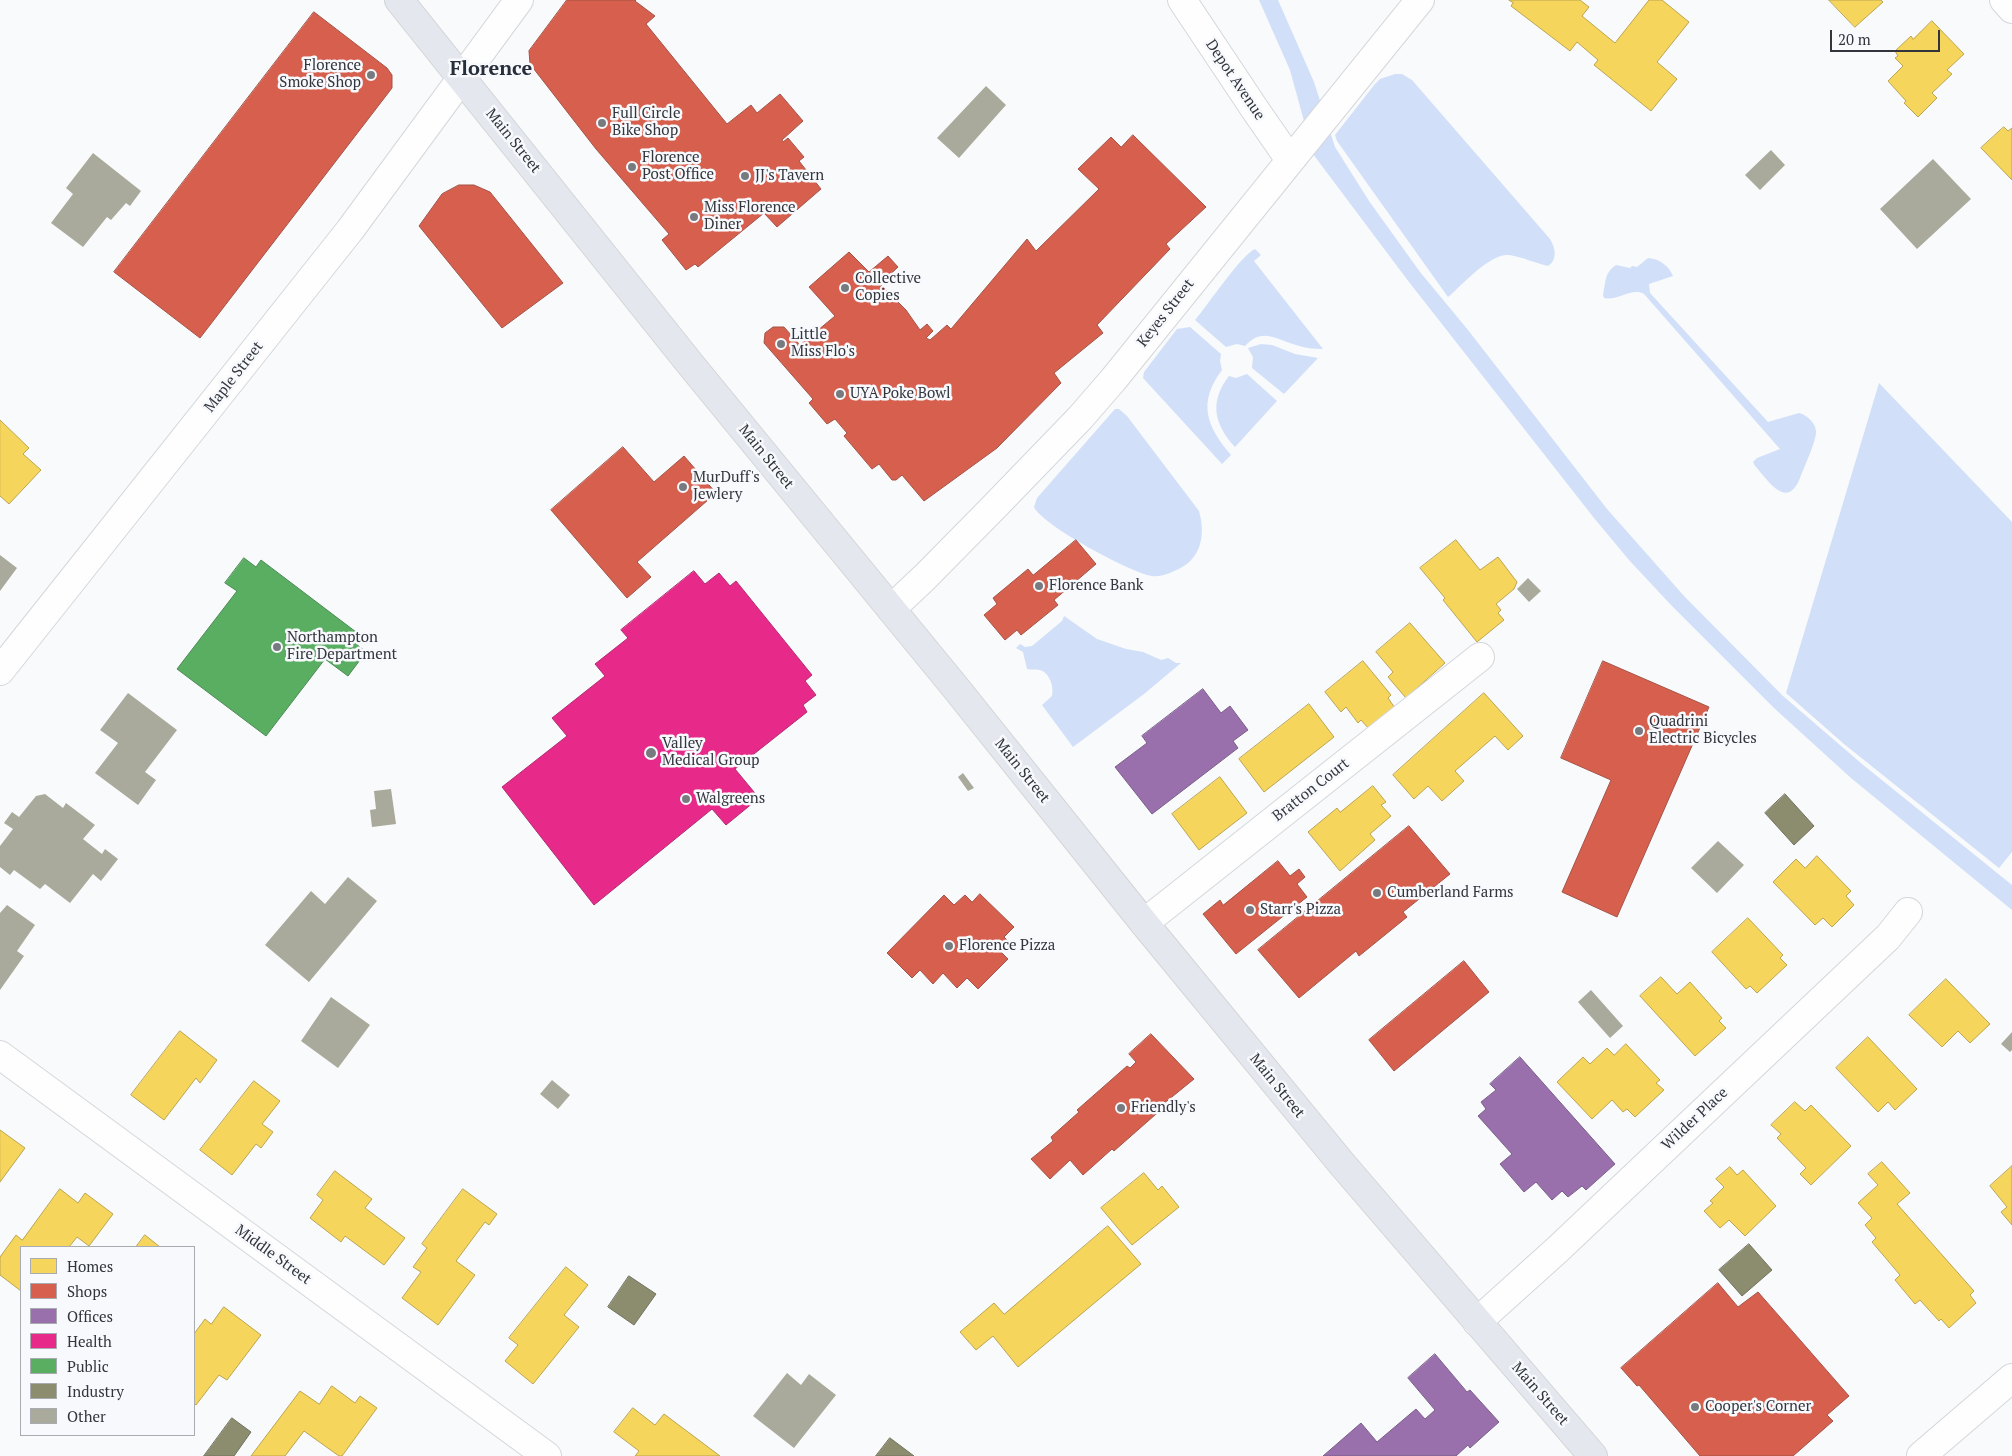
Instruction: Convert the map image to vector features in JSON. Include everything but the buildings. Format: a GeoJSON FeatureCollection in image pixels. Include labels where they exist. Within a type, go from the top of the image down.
{"type":"FeatureCollection","features":[{"type":"Feature","properties":{"kind":"highway","name":"Main Street"},"geometry":{"type":"LineString","coordinates":[[400,0],[690,365],[891,608],[1144,924],[1323,1141],[1592,1456]]}},
{"type":"Feature","properties":{"kind":"street","name":"Maple Street"},"geometry":{"type":"LineString","coordinates":[[0,671],[350,230],[519,0]]}},
{"type":"Feature","properties":{"kind":"street","name":"Depot Avenue"},"geometry":{"type":"LineString","coordinates":[[1182,0],[1290,160]]}},
{"type":"Feature","properties":{"kind":"street","name":"Keyes Street"},"geometry":{"type":"LineString","coordinates":[[891,608],[925,578],[1080,418],[1113,380],[1420,0]]}},
{"type":"Feature","properties":{"kind":"street"},"geometry":{"type":"LineString","coordinates":[[2004,0],[2012,9]]}},
{"type":"Feature","properties":{"kind":"street","name":"Bratton Court"},"geometry":{"type":"LineString","coordinates":[[1144,924],[1480,657]]}},
{"type":"Feature","properties":{"kind":"street","name":"Wilder Place"},"geometry":{"type":"LineString","coordinates":[[1478,1322],[1888,937],[1908,912]]}},
{"type":"Feature","properties":{"kind":"street","name":"Middle Street"},"geometry":{"type":"LineString","coordinates":[[0,1055],[547,1456]]}},
{"type":"Feature","properties":{"kind":"street"},"geometry":{"type":"LineString","coordinates":[[1921,1456],[2012,1378]]}},
{"type":"Feature","properties":{"kind":"shaded area"},"geometry":{"type":"Polygon","coordinates":[[[1259,0],[1278,0],[1314,82],[1335,147],[1369,201],[1420,272],[1468,330],[1607,509],[1684,596],[1783,696],[1862,764],[2012,885],[2012,910],[1851,778],[1774,708],[1671,605],[1629,560],[1594,518],[1409,282],[1313,154],[1290,70],[1259,0]]]}},
{"type":"Feature","properties":{"kind":"shaded area"},"geometry":{"type":"Polygon","coordinates":[[[1395,74],[1402,74],[1412,80],[1550,239],[1555,253],[1553,260],[1548,266],[1514,256],[1501,256],[1485,264],[1448,297],[1337,141],[1335,135],[1375,84],[1380,79],[1395,74]]]}},
{"type":"Feature","properties":{"kind":"shaded area"},"geometry":{"type":"Polygon","coordinates":[[[1255,249],[1261,255],[1254,261],[1323,349],[1303,347],[1269,336],[1257,337],[1245,346],[1237,344],[1226,347],[1195,320],[1233,270],[1255,249]]]}},
{"type":"Feature","properties":{"kind":"shaded area"},"geometry":{"type":"Polygon","coordinates":[[[1648,258],[1664,264],[1673,276],[1649,284],[1650,293],[1768,422],[1799,413],[1813,423],[1816,433],[1812,449],[1795,488],[1789,492],[1778,490],[1772,485],[1753,462],[1757,458],[1780,449],[1644,294],[1635,292],[1614,298],[1604,298],[1606,278],[1612,268],[1616,265],[1630,268],[1632,266],[1637,267],[1648,258]]]}},
{"type":"Feature","properties":{"kind":"shaded area"},"geometry":{"type":"Polygon","coordinates":[[[1190,327],[1221,354],[1222,370],[1209,393],[1208,414],[1216,435],[1231,455],[1222,464],[1143,378],[1144,372],[1177,329],[1190,327]]]}},
{"type":"Feature","properties":{"kind":"shaded area"},"geometry":{"type":"Polygon","coordinates":[[[1261,344],[1272,345],[1295,354],[1318,358],[1284,394],[1252,368],[1253,357],[1248,348],[1261,344]]]}},
{"type":"Feature","properties":{"kind":"shaded area"},"geometry":{"type":"Polygon","coordinates":[[[1247,374],[1277,401],[1235,447],[1222,430],[1217,413],[1217,404],[1219,395],[1229,376],[1236,378],[1247,374]]]}},
{"type":"Feature","properties":{"kind":"shaded area"},"geometry":{"type":"Polygon","coordinates":[[[1879,383],[2012,522],[2012,852],[1999,868],[1844,744],[1786,693],[1879,383]]]}},
{"type":"Feature","properties":{"kind":"shaded area"},"geometry":{"type":"Polygon","coordinates":[[[1115,409],[1119,409],[1127,416],[1199,511],[1202,530],[1196,554],[1183,567],[1167,574],[1152,576],[1108,558],[1053,525],[1034,507],[1037,498],[1115,409]]]}},
{"type":"Feature","properties":{"kind":"shaded area"},"geometry":{"type":"Polygon","coordinates":[[[1064,616],[1097,639],[1126,649],[1143,652],[1161,660],[1168,658],[1176,663],[1181,663],[1144,694],[1073,747],[1042,705],[1052,696],[1052,685],[1049,677],[1040,670],[1027,669],[1023,652],[1016,648],[1020,644],[1025,647],[1032,646],[1062,621],[1064,616]]]}},
{"type":"Feature","properties":{"kind":"place","name":"Florence Smoke Shop"},"geometry":{"type":"Point","coordinates":[371,75]}},
{"type":"Feature","properties":{"kind":"place","name":"Full Circle Bike Shop"},"geometry":{"type":"Point","coordinates":[602,123]}},
{"type":"Feature","properties":{"kind":"place","name":"Florence Post Office"},"geometry":{"type":"Point","coordinates":[632,167]}},
{"type":"Feature","properties":{"kind":"place","name":"JJ's Tavern"},"geometry":{"type":"Point","coordinates":[745,176]}},
{"type":"Feature","properties":{"kind":"place","name":"Miss Florence Diner"},"geometry":{"type":"Point","coordinates":[694,217]}},
{"type":"Feature","properties":{"kind":"place","name":"Collective Copies"},"geometry":{"type":"Point","coordinates":[845,288]}},
{"type":"Feature","properties":{"kind":"place","name":"Little Miss Flo's"},"geometry":{"type":"Point","coordinates":[781,344]}},
{"type":"Feature","properties":{"kind":"place","name":"UYA Poke Bowl"},"geometry":{"type":"Point","coordinates":[840,394]}},
{"type":"Feature","properties":{"kind":"place","name":"MurDuff's Jewlery"},"geometry":{"type":"Point","coordinates":[683,487]}},
{"type":"Feature","properties":{"kind":"place","name":"Florence Bank"},"geometry":{"type":"Point","coordinates":[1039,586]}},
{"type":"Feature","properties":{"kind":"place","name":"Northampton Fire Department"},"geometry":{"type":"Point","coordinates":[277,647]}},
{"type":"Feature","properties":{"kind":"place","name":"Quadrini Electric Bicycles"},"geometry":{"type":"Point","coordinates":[1639,731]}},
{"type":"Feature","properties":{"kind":"place","name":"Valley Medical Group"},"geometry":{"type":"Point","coordinates":[651,753]}},
{"type":"Feature","properties":{"kind":"place","name":"Walgreens"},"geometry":{"type":"Point","coordinates":[686,799]}},
{"type":"Feature","properties":{"kind":"place","name":"Cumberland Farms"},"geometry":{"type":"Point","coordinates":[1377,893]}},
{"type":"Feature","properties":{"kind":"place","name":"Starr's Pizza"},"geometry":{"type":"Point","coordinates":[1250,910]}},
{"type":"Feature","properties":{"kind":"place","name":"Florence Pizza"},"geometry":{"type":"Point","coordinates":[949,946]}},
{"type":"Feature","properties":{"kind":"place","name":"Friendly's"},"geometry":{"type":"Point","coordinates":[1121,1108]}},
{"type":"Feature","properties":{"kind":"place","name":"Cooper's Corner"},"geometry":{"type":"Point","coordinates":[1695,1407]}},
{"type":"Feature","properties":{"kind":"district","name":"Florence"},"geometry":{"type":"Point","coordinates":[491,69]}}]}
